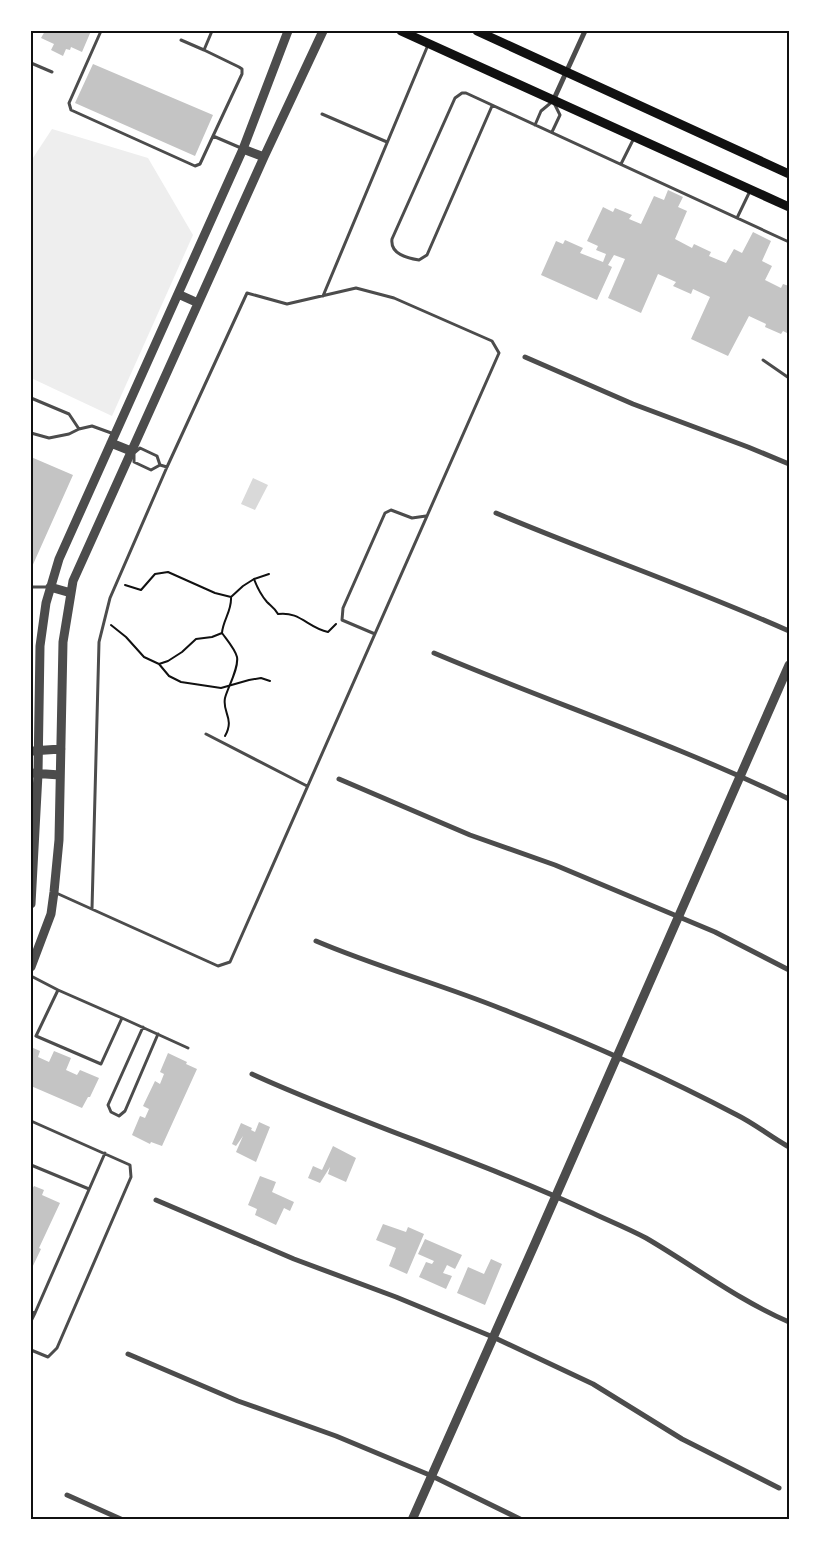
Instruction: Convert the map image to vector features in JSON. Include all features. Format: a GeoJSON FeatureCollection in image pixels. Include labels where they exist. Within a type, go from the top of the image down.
{"type":"FeatureCollection","features":[{"type":"Feature","properties":{"kind":"main road"},"geometry":{"type":"LineString","coordinates":[[401,31],[789,208]]}},
{"type":"Feature","properties":{"kind":"main road"},"geometry":{"type":"LineString","coordinates":[[477,31],[789,174]]}},
{"type":"Feature","properties":{"kind":"street"},"geometry":{"type":"LineString","coordinates":[[31,904],[40,646],[46,603],[58,559],[243,148],[288,31]]}},
{"type":"Feature","properties":{"kind":"street"},"geometry":{"type":"LineString","coordinates":[[31,967],[35,948],[51,914],[54,892],[59,840],[63,642],[73,581],[133,452],[264,157],[323,31]]}},
{"type":"Feature","properties":{"kind":"street"},"geometry":{"type":"LineString","coordinates":[[553,101],[585,31]]}},
{"type":"Feature","properties":{"kind":"street"},"geometry":{"type":"LineString","coordinates":[[243,148],[264,157]]}},
{"type":"Feature","properties":{"kind":"street"},"geometry":{"type":"LineString","coordinates":[[178,294],[198,303]]}},
{"type":"Feature","properties":{"kind":"street"},"geometry":{"type":"LineString","coordinates":[[525,357],[633,404],[789,464]]}},
{"type":"Feature","properties":{"kind":"street"},"geometry":{"type":"LineString","coordinates":[[111,443],[133,452]]}},
{"type":"Feature","properties":{"kind":"street"},"geometry":{"type":"LineString","coordinates":[[496,513],[600,556],[727,604],[789,631]]}},
{"type":"Feature","properties":{"kind":"street"},"geometry":{"type":"LineString","coordinates":[[50,587],[71,593]]}},
{"type":"Feature","properties":{"kind":"street"},"geometry":{"type":"LineString","coordinates":[[434,654],[562,706],[627,729],[740,776],[789,800]]}},
{"type":"Feature","properties":{"kind":"street"},"geometry":{"type":"LineString","coordinates":[[412,1520],[789,665]]}},
{"type":"Feature","properties":{"kind":"street"},"geometry":{"type":"LineString","coordinates":[[35,751],[61,749]]}},
{"type":"Feature","properties":{"kind":"street"},"geometry":{"type":"LineString","coordinates":[[35,773],[60,775]]}},
{"type":"Feature","properties":{"kind":"street"},"geometry":{"type":"LineString","coordinates":[[339,779],[470,835],[555,865],[678,916],[789,970]]}},
{"type":"Feature","properties":{"kind":"street"},"geometry":{"type":"LineString","coordinates":[[316,941],[356,958],[401,971],[502,1009],[616,1056],[740,1116],[789,1147]]}},
{"type":"Feature","properties":{"kind":"street"},"geometry":{"type":"LineString","coordinates":[[252,1074],[556,1196],[644,1238],[739,1297],[765,1312],[789,1322]]}},
{"type":"Feature","properties":{"kind":"street"},"geometry":{"type":"LineString","coordinates":[[156,1200],[294,1259],[396,1297],[493,1337],[593,1384],[682,1439],[779,1488]]}},
{"type":"Feature","properties":{"kind":"street"},"geometry":{"type":"LineString","coordinates":[[128,1354],[238,1401],[336,1436],[432,1476],[522,1520]]}},
{"type":"Feature","properties":{"kind":"street"},"geometry":{"type":"LineString","coordinates":[[67,1496],[123,1520]]}},
{"type":"Feature","properties":{"kind":"lane"},"geometry":{"type":"LineString","coordinates":[[100,31],[69,103],[71,110],[195,166],[200,164],[242,74],[242,69],[181,40]]}},
{"type":"Feature","properties":{"kind":"lane"},"geometry":{"type":"LineString","coordinates":[[204,50],[212,31]]}},
{"type":"Feature","properties":{"kind":"lane"},"geometry":{"type":"LineString","coordinates":[[322,296],[428,44]]}},
{"type":"Feature","properties":{"kind":"lane"},"geometry":{"type":"LineString","coordinates":[[31,63],[52,72]]}},
{"type":"Feature","properties":{"kind":"lane"},"geometry":{"type":"LineString","coordinates":[[492,106],[427,255],[419,260],[400,254],[394,250],[392,239],[455,98],[462,92],[789,242]]}},
{"type":"Feature","properties":{"kind":"lane"},"geometry":{"type":"LineString","coordinates":[[535,125],[541,110],[553,101],[560,115],[552,132]]}},
{"type":"Feature","properties":{"kind":"lane"},"geometry":{"type":"LineString","coordinates":[[322,114],[387,142]]}},
{"type":"Feature","properties":{"kind":"lane"},"geometry":{"type":"LineString","coordinates":[[213,136],[243,148]]}},
{"type":"Feature","properties":{"kind":"lane"},"geometry":{"type":"LineString","coordinates":[[621,164],[634,138]]}},
{"type":"Feature","properties":{"kind":"lane"},"geometry":{"type":"LineString","coordinates":[[737,218],[750,190]]}},
{"type":"Feature","properties":{"kind":"lane"},"geometry":{"type":"LineString","coordinates":[[54,892],[218,966],[230,962],[499,353],[492,342],[394,298],[356,288],[286,304],[247,293],[167,467],[110,598],[99,642],[92,909]]}},
{"type":"Feature","properties":{"kind":"lane"},"geometry":{"type":"LineString","coordinates":[[763,360],[789,378]]}},
{"type":"Feature","properties":{"kind":"lane"},"geometry":{"type":"LineString","coordinates":[[31,398],[69,414],[79,429]]}},
{"type":"Feature","properties":{"kind":"lane"},"geometry":{"type":"LineString","coordinates":[[31,433],[49,438],[70,434],[79,429],[92,426],[115,434]]}},
{"type":"Feature","properties":{"kind":"lane"},"geometry":{"type":"LineString","coordinates":[[160,465],[157,456],[140,448],[133,452],[134,462],[151,470],[160,465],[167,467]]}},
{"type":"Feature","properties":{"kind":"lane"},"geometry":{"type":"LineString","coordinates":[[375,634],[342,620],[343,608],[385,513],[391,510],[412,518],[427,516]]}},
{"type":"Feature","properties":{"kind":"lane"},"geometry":{"type":"LineString","coordinates":[[31,587],[50,587]]}},
{"type":"Feature","properties":{"kind":"lane"},"geometry":{"type":"LineString","coordinates":[[206,734],[307,786]]}},
{"type":"Feature","properties":{"kind":"lane"},"geometry":{"type":"LineString","coordinates":[[31,976],[188,1048]]}},
{"type":"Feature","properties":{"kind":"lane"},"geometry":{"type":"LineString","coordinates":[[58,990],[36,1036],[101,1064],[122,1018]]}},
{"type":"Feature","properties":{"kind":"lane"},"geometry":{"type":"LineString","coordinates":[[143,1027],[108,1105],[112,1112],[119,1116],[125,1110],[158,1034]]}},
{"type":"Feature","properties":{"kind":"lane"},"geometry":{"type":"LineString","coordinates":[[31,1121],[130,1165],[131,1177],[57,1348],[48,1357],[31,1350]]}},
{"type":"Feature","properties":{"kind":"lane"},"geometry":{"type":"LineString","coordinates":[[31,1322],[33,1312],[105,1153]]}},
{"type":"Feature","properties":{"kind":"lane"},"geometry":{"type":"LineString","coordinates":[[31,1165],[89,1189]]}},
{"type":"Feature","properties":{"kind":"path"},"geometry":{"type":"LineString","coordinates":[[117,582],[141,590],[155,574],[168,572],[224,597],[231,597],[254,579],[269,574]]}},
{"type":"Feature","properties":{"kind":"path"},"geometry":{"type":"LineString","coordinates":[[254,579],[265,600],[275,608],[278,614],[296,615],[312,626],[328,632],[342,620]]}},
{"type":"Feature","properties":{"kind":"path"},"geometry":{"type":"LineString","coordinates":[[220,741],[228,731],[229,716],[224,707],[237,665],[237,657],[222,633],[222,626],[230,610],[231,597]]}},
{"type":"Feature","properties":{"kind":"path"},"geometry":{"type":"LineString","coordinates":[[105,620],[126,637],[144,657],[159,664],[169,676],[181,682],[213,688],[261,678],[270,681]]}},
{"type":"Feature","properties":{"kind":"path"},"geometry":{"type":"LineString","coordinates":[[159,664],[168,662],[196,639],[222,633]]}},
{"type":"Feature","properties":{"kind":"shaded area"},"geometry":{"type":"Polygon","coordinates":[[[52,129],[148,158],[193,235],[112,416],[31,378],[31,161],[52,129]]]}},
{"type":"Feature","properties":{"kind":"shaded area"},"geometry":{"type":"Polygon","coordinates":[[[253,478],[268,485],[255,510],[241,504],[253,478]]]}},
{"type":"Feature","properties":{"kind":"building"},"geometry":{"type":"Polygon","coordinates":[[[45,31],[91,31],[82,52],[71,47],[70,50],[66,49],[63,56],[51,50],[54,44],[41,38],[45,31]]]}},
{"type":"Feature","properties":{"kind":"building"},"geometry":{"type":"Polygon","coordinates":[[[93,64],[213,115],[195,156],[75,103],[93,64]]]}},
{"type":"Feature","properties":{"kind":"building"},"geometry":{"type":"Polygon","coordinates":[[[668,190],[683,197],[678,207],[687,211],[675,239],[692,248],[694,244],[711,252],[709,256],[726,263],[734,249],[742,253],[753,232],[771,241],[762,261],[772,266],[765,280],[781,288],[783,284],[789,286],[789,334],[783,331],[781,334],[765,327],[766,324],[749,316],[728,356],[691,339],[710,297],[693,289],[691,294],[673,286],[676,282],[658,274],[641,313],[608,298],[625,259],[614,255],[608,265],[612,267],[597,300],[541,275],[556,241],[563,244],[565,240],[583,248],[580,253],[603,262],[606,254],[596,250],[598,246],[587,241],[603,207],[613,212],[615,208],[632,215],[629,219],[641,224],[654,196],[664,200],[668,190]]]}},
{"type":"Feature","properties":{"kind":"building"},"geometry":{"type":"Polygon","coordinates":[[[31,457],[73,475],[31,569],[31,457]]]}},
{"type":"Feature","properties":{"kind":"building"},"geometry":{"type":"Polygon","coordinates":[[[31,1047],[40,1051],[38,1057],[49,1062],[54,1051],[71,1058],[66,1070],[77,1075],[80,1070],[99,1078],[90,1097],[88,1097],[82,1108],[31,1086],[31,1047]]]}},
{"type":"Feature","properties":{"kind":"building"},"geometry":{"type":"Polygon","coordinates":[[[168,1053],[197,1069],[162,1146],[151,1142],[150,1144],[132,1135],[140,1116],[145,1118],[149,1109],[143,1106],[155,1081],[160,1084],[164,1074],[160,1072],[168,1053]]]}},
{"type":"Feature","properties":{"kind":"building"},"geometry":{"type":"Polygon","coordinates":[[[259,1122],[270,1127],[256,1162],[236,1152],[243,1136],[236,1146],[232,1144],[241,1123],[252,1128],[251,1130],[255,1132],[259,1122]]]}},
{"type":"Feature","properties":{"kind":"building"},"geometry":{"type":"Polygon","coordinates":[[[333,1146],[356,1158],[346,1182],[328,1174],[330,1167],[320,1183],[308,1178],[313,1166],[322,1170],[333,1146]]]}},
{"type":"Feature","properties":{"kind":"building"},"geometry":{"type":"Polygon","coordinates":[[[260,1176],[276,1182],[272,1192],[294,1202],[290,1211],[284,1208],[276,1225],[255,1215],[257,1209],[248,1205],[260,1176]]]}},
{"type":"Feature","properties":{"kind":"building"},"geometry":{"type":"Polygon","coordinates":[[[34,1186],[44,1190],[42,1195],[60,1203],[31,1270],[31,1191],[34,1186]]]}},
{"type":"Feature","properties":{"kind":"building"},"geometry":{"type":"Polygon","coordinates":[[[383,1224],[406,1232],[408,1227],[424,1234],[407,1274],[389,1266],[396,1248],[376,1240],[383,1224]]]}},
{"type":"Feature","properties":{"kind":"building"},"geometry":{"type":"Polygon","coordinates":[[[425,1239],[462,1255],[455,1269],[447,1265],[443,1273],[452,1276],[446,1289],[419,1277],[426,1262],[432,1264],[434,1261],[418,1254],[425,1239]]]}},
{"type":"Feature","properties":{"kind":"building"},"geometry":{"type":"Polygon","coordinates":[[[491,1259],[502,1264],[485,1305],[457,1293],[468,1267],[484,1274],[491,1259]]]}}]}
